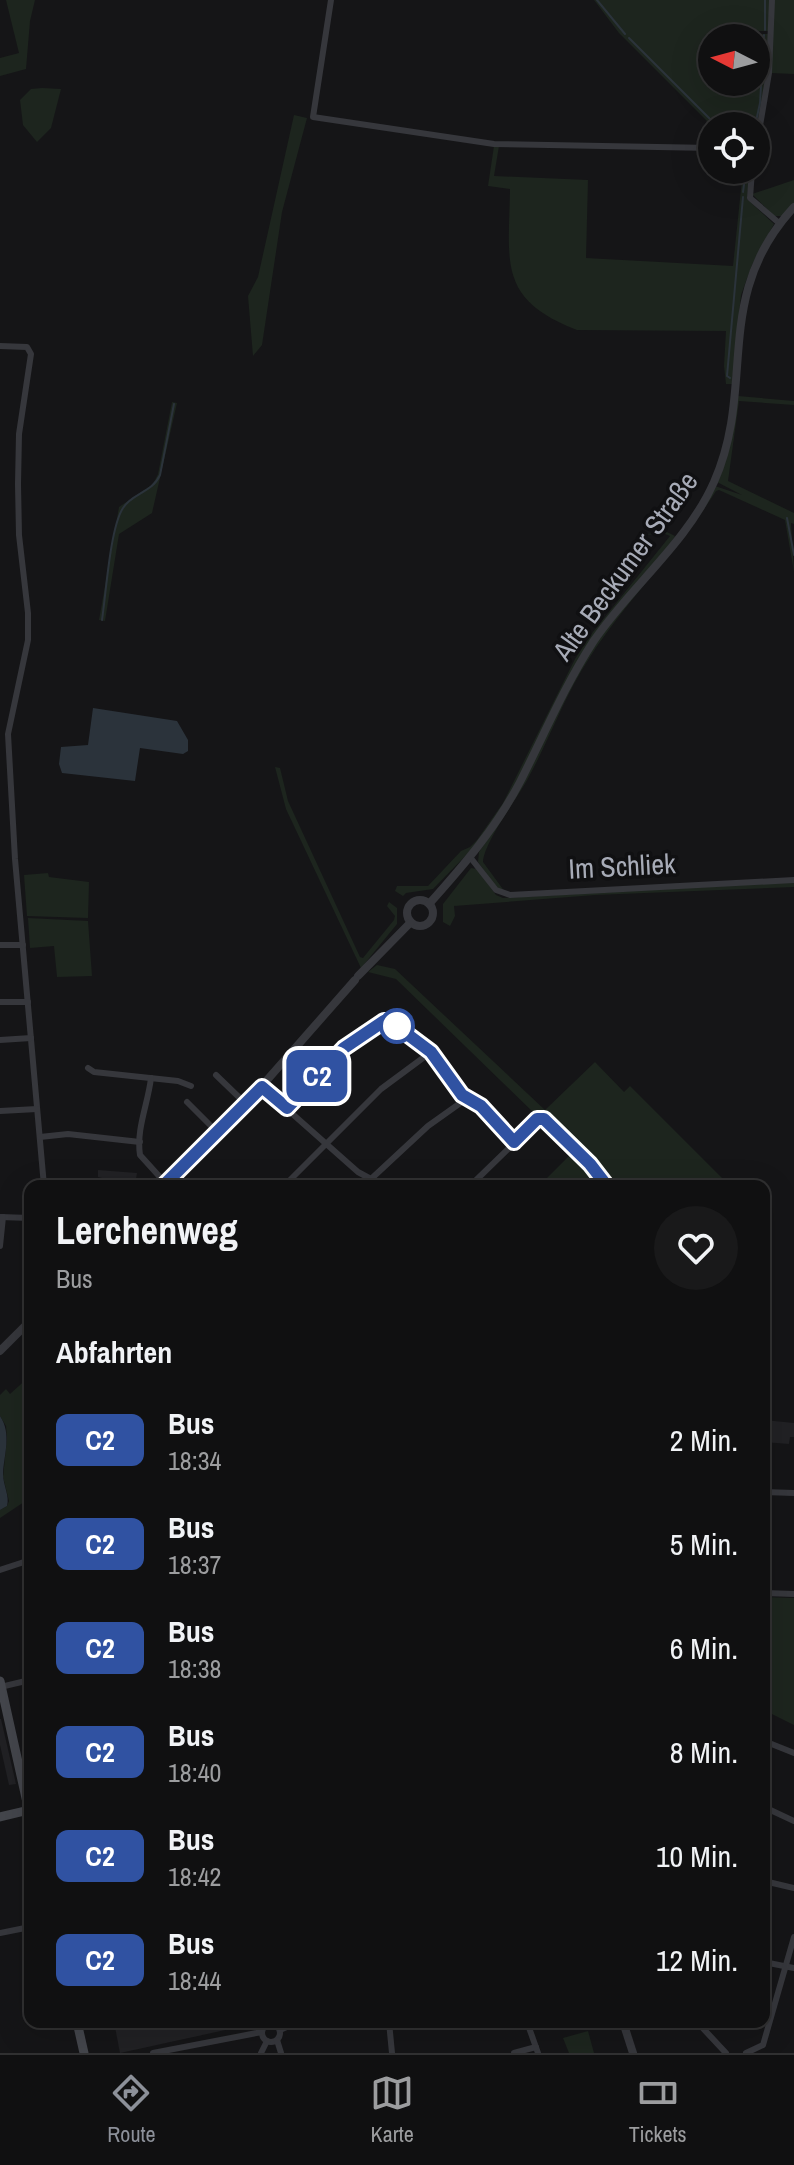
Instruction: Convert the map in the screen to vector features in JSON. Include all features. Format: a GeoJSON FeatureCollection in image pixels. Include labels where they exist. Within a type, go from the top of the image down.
{"type":"FeatureCollection","features":[{"type":"Feature","properties":{"kind":"main road"},"geometry":{"type":"LineString","coordinates":[[0,1685],[24,1788]]}},
{"type":"Feature","properties":{"kind":"main road"},"geometry":{"type":"LineString","coordinates":[[0,1817],[24,1813]]}},
{"type":"Feature","properties":{"kind":"main road"},"geometry":{"type":"LineString","coordinates":[[78,2028],[84,2053]]}},
{"type":"Feature","properties":{"kind":"street"},"geometry":{"type":"LineString","coordinates":[[331,0],[313,117],[494,144],[698,148]]}},
{"type":"Feature","properties":{"kind":"street"},"geometry":{"type":"LineString","coordinates":[[762,112],[769,73],[772,0]]}},
{"type":"Feature","properties":{"kind":"street"},"geometry":{"type":"LineString","coordinates":[[751,184],[750,198],[779,223]]}},
{"type":"Feature","properties":{"kind":"street","name":"Alte Beckumer Straße"},"geometry":{"type":"LineString","coordinates":[[429,904],[488,835],[519,784],[555,707],[589,649],[683,531],[714,482],[728,440],[740,318],[746,290],[754,266],[779,223],[794,207]]}},
{"type":"Feature","properties":{"kind":"street"},"geometry":{"type":"LineString","coordinates":[[0,346],[27,347],[31,354],[19,434],[18,484],[28,640],[4,733],[44,1180]]}},
{"type":"Feature","properties":{"kind":"street","name":"Im Schliek"},"geometry":{"type":"LineString","coordinates":[[470,857],[496,890],[510,895],[794,880]]}},
{"type":"Feature","properties":{"kind":"street","name":"Alte Beckumer Straße"},"geometry":{"type":"LineString","coordinates":[[421,900],[429,904],[433,912],[429,923],[422,926],[411,922],[407,913],[413,903],[421,900]]}},
{"type":"Feature","properties":{"kind":"street","name":"Alte Beckumer Straße"},"geometry":{"type":"LineString","coordinates":[[170,1180],[262,1087],[356,978],[411,922]]}},
{"type":"Feature","properties":{"kind":"street"},"geometry":{"type":"LineString","coordinates":[[0,945],[23,945]]}},
{"type":"Feature","properties":{"kind":"street"},"geometry":{"type":"LineString","coordinates":[[0,1002],[28,1002]]}},
{"type":"Feature","properties":{"kind":"street"},"geometry":{"type":"LineString","coordinates":[[287,1108],[344,1048],[381,1021],[391,1022],[431,1052],[466,1099],[481,1106],[514,1142]]}},
{"type":"Feature","properties":{"kind":"street"},"geometry":{"type":"LineString","coordinates":[[0,1040],[31,1038]]}},
{"type":"Feature","properties":{"kind":"street"},"geometry":{"type":"LineString","coordinates":[[290,1180],[381,1089],[431,1052]]}},
{"type":"Feature","properties":{"kind":"street"},"geometry":{"type":"LineString","coordinates":[[88,1068],[94,1072],[178,1081],[191,1086]]}},
{"type":"Feature","properties":{"kind":"street"},"geometry":{"type":"LineString","coordinates":[[216,1075],[246,1104]]}},
{"type":"Feature","properties":{"kind":"street"},"geometry":{"type":"LineString","coordinates":[[151,1078],[141,1119],[140,1155],[160,1180]]}},
{"type":"Feature","properties":{"kind":"street"},"geometry":{"type":"LineString","coordinates":[[262,1087],[358,1172],[371,1179],[428,1126],[466,1099]]}},
{"type":"Feature","properties":{"kind":"street"},"geometry":{"type":"LineString","coordinates":[[187,1102],[217,1132]]}},
{"type":"Feature","properties":{"kind":"street"},"geometry":{"type":"LineString","coordinates":[[0,1111],[37,1109]]}},
{"type":"Feature","properties":{"kind":"street"},"geometry":{"type":"LineString","coordinates":[[476,1180],[540,1118],[603,1180]]}},
{"type":"Feature","properties":{"kind":"street"},"geometry":{"type":"LineString","coordinates":[[40,1137],[68,1134],[140,1142]]}},
{"type":"Feature","properties":{"kind":"street"},"geometry":{"type":"LineString","coordinates":[[356,1180],[358,1172]]}},
{"type":"Feature","properties":{"kind":"street"},"geometry":{"type":"LineString","coordinates":[[0,1246],[2,1217],[24,1218]]}},
{"type":"Feature","properties":{"kind":"street"},"geometry":{"type":"LineString","coordinates":[[0,1351],[24,1327]]}},
{"type":"Feature","properties":{"kind":"street"},"geometry":{"type":"LineString","coordinates":[[770,1492],[794,1493]]}},
{"type":"Feature","properties":{"kind":"street"},"geometry":{"type":"LineString","coordinates":[[0,1570],[24,1562]]}},
{"type":"Feature","properties":{"kind":"street"},"geometry":{"type":"LineString","coordinates":[[770,1593],[794,1594]]}},
{"type":"Feature","properties":{"kind":"street"},"geometry":{"type":"LineString","coordinates":[[0,1685],[24,1681]]}},
{"type":"Feature","properties":{"kind":"street"},"geometry":{"type":"LineString","coordinates":[[770,1743],[794,1753]]}},
{"type":"Feature","properties":{"kind":"street"},"geometry":{"type":"LineString","coordinates":[[18,1765],[24,1764]]}},
{"type":"Feature","properties":{"kind":"street"},"geometry":{"type":"LineString","coordinates":[[770,1810],[794,1821]]}},
{"type":"Feature","properties":{"kind":"street"},"geometry":{"type":"LineString","coordinates":[[770,1882],[794,1888]]}},
{"type":"Feature","properties":{"kind":"street"},"geometry":{"type":"LineString","coordinates":[[0,1933],[24,1928]]}},
{"type":"Feature","properties":{"kind":"street"},"geometry":{"type":"LineString","coordinates":[[770,2026],[791,1968],[794,1937]]}},
{"type":"Feature","properties":{"kind":"street"},"geometry":{"type":"LineString","coordinates":[[770,1963],[791,1968]]}},
{"type":"Feature","properties":{"kind":"street"},"geometry":{"type":"LineString","coordinates":[[263,2028],[267,2041]]}},
{"type":"Feature","properties":{"kind":"street"},"geometry":{"type":"LineString","coordinates":[[281,2053],[277,2040],[280,2030],[284,2028]]}},
{"type":"Feature","properties":{"kind":"street"},"geometry":{"type":"LineString","coordinates":[[390,2028],[392,2053]]}},
{"type":"Feature","properties":{"kind":"street"},"geometry":{"type":"LineString","coordinates":[[514,2053],[537,2050],[529,2028]]}},
{"type":"Feature","properties":{"kind":"street"},"geometry":{"type":"LineString","coordinates":[[625,2028],[633,2053]]}},
{"type":"Feature","properties":{"kind":"street"},"geometry":{"type":"LineString","coordinates":[[703,2028],[726,2053]]}},
{"type":"Feature","properties":{"kind":"street"},"geometry":{"type":"LineString","coordinates":[[758,2053],[769,2028]]}},
{"type":"Feature","properties":{"kind":"street"},"geometry":{"type":"LineString","coordinates":[[153,2053],[262,2032]]}},
{"type":"Feature","properties":{"kind":"street"},"geometry":{"type":"LineString","coordinates":[[267,2041],[277,2040]]}},
{"type":"Feature","properties":{"kind":"street"},"geometry":{"type":"LineString","coordinates":[[261,2053],[267,2041]]}},
{"type":"Feature","properties":{"kind":"street"},"geometry":{"type":"LineString","coordinates":[[746,2053],[763,2045]]}},
{"type":"Feature","properties":{"kind":"shaded area"},"geometry":{"type":"Polygon","coordinates":[[[6,0],[35,0],[26,69],[0,76],[0,58],[19,53],[6,0]]]}},
{"type":"Feature","properties":{"kind":"shaded area"},"geometry":{"type":"Polygon","coordinates":[[[594,0],[770,0],[771,31],[770,24],[698,24],[698,96],[764,96],[761,112],[698,112],[619,33],[594,0]]]}},
{"type":"Feature","properties":{"kind":"shaded area"},"geometry":{"type":"Polygon","coordinates":[[[774,0],[794,0],[794,74],[771,73],[774,0]]]}},
{"type":"Feature","properties":{"kind":"shaded area"},"geometry":{"type":"Polygon","coordinates":[[[31,89],[61,89],[51,128],[37,142],[23,125],[20,100],[31,89]]]}},
{"type":"Feature","properties":{"kind":"shaded area"},"geometry":{"type":"Polygon","coordinates":[[[294,115],[307,118],[282,212],[262,345],[253,356],[248,296],[258,277],[294,115]]]}},
{"type":"Feature","properties":{"kind":"shaded area"},"geometry":{"type":"Polygon","coordinates":[[[494,146],[499,146],[494,176],[588,180],[586,258],[733,266],[742,184],[749,184],[747,199],[774,224],[752,265],[741,295],[732,384],[726,384],[726,331],[577,330],[551,318],[533,305],[520,291],[513,275],[509,237],[510,189],[488,186],[494,146]]]}},
{"type":"Feature","properties":{"kind":"shaded area"},"geometry":{"type":"Polygon","coordinates":[[[794,180],[794,204],[782,216],[774,216],[752,194],[794,180]]]}},
{"type":"Feature","properties":{"kind":"shaded area"},"geometry":{"type":"Polygon","coordinates":[[[738,396],[794,401],[794,405],[739,401],[728,481],[794,513],[794,524],[791,523],[794,572],[785,520],[716,491],[590,657],[526,782],[494,833],[483,862],[505,892],[496,887],[478,862],[479,852],[496,827],[595,643],[715,486],[742,495],[717,482],[738,396]]]}},
{"type":"Feature","properties":{"kind":"shaded area"},"geometry":{"type":"Polygon","coordinates":[[[172,402],[177,403],[152,513],[119,534],[105,621],[99,620],[119,507],[153,484],[158,474],[172,402]]]}},
{"type":"Feature","properties":{"kind":"shaded area"},"geometry":{"type":"Polygon","coordinates":[[[667,532],[675,536],[672,541],[616,609],[503,807],[476,845],[433,889],[403,896],[395,891],[397,886],[428,886],[461,851],[477,840],[503,803],[575,659],[670,536],[636,535],[667,532]]]}},
{"type":"Feature","properties":{"kind":"shaded area"},"geometry":{"type":"Polygon","coordinates":[[[93,708],[177,721],[188,740],[188,751],[183,754],[140,748],[135,781],[62,773],[59,764],[61,747],[88,745],[93,708]]]}},
{"type":"Feature","properties":{"kind":"shaded area"},"geometry":{"type":"Polygon","coordinates":[[[275,767],[280,768],[288,801],[360,957],[363,958],[394,920],[395,916],[387,906],[389,902],[397,908],[397,924],[361,968],[286,809],[275,767]]]}},
{"type":"Feature","properties":{"kind":"shaded area"},"geometry":{"type":"Polygon","coordinates":[[[471,868],[477,869],[496,895],[503,898],[794,882],[794,887],[595,895],[454,906],[455,916],[450,926],[443,922],[443,904],[471,868]]]}},
{"type":"Feature","properties":{"kind":"shaded area"},"geometry":{"type":"Polygon","coordinates":[[[48,873],[49,877],[89,882],[88,918],[27,916],[24,875],[48,873]]]}},
{"type":"Feature","properties":{"kind":"shaded area"},"geometry":{"type":"Polygon","coordinates":[[[28,918],[88,921],[92,976],[57,977],[54,946],[30,948],[28,918]]]}},
{"type":"Feature","properties":{"kind":"shaded area"},"geometry":{"type":"Polygon","coordinates":[[[377,965],[395,969],[545,1110],[595,1062],[624,1092],[630,1086],[724,1180],[604,1180],[542,1113],[534,1113],[396,979],[368,972],[377,965]]]}},
{"type":"Feature","properties":{"kind":"shaded area"},"geometry":{"type":"Polygon","coordinates":[[[574,1151],[600,1180],[545,1180],[574,1151]]]}},
{"type":"Feature","properties":{"kind":"shaded area"},"geometry":{"type":"Polygon","coordinates":[[[98,1170],[137,1173],[136,1180],[102,1180],[98,1177],[98,1170]]]}},
{"type":"Feature","properties":{"kind":"shaded area"},"geometry":{"type":"Polygon","coordinates":[[[24,1381],[24,1502],[0,1518],[0,1510],[9,1501],[3,1477],[7,1438],[6,1426],[0,1416],[0,1395],[6,1389],[10,1394],[24,1381]]]}},
{"type":"Feature","properties":{"kind":"shaded area"},"geometry":{"type":"Polygon","coordinates":[[[0,1416],[6,1430],[3,1474],[8,1502],[0,1510],[0,1416]]]}},
{"type":"Feature","properties":{"kind":"shaded area"},"geometry":{"type":"Polygon","coordinates":[[[770,1421],[794,1423],[794,1437],[790,1437],[789,1444],[770,1442],[770,1421]]]}},
{"type":"Feature","properties":{"kind":"shaded area"},"geometry":{"type":"Polygon","coordinates":[[[770,1597],[794,1598],[794,1725],[770,1713],[770,1597]]]}},
{"type":"Feature","properties":{"kind":"shaded area"},"geometry":{"type":"Polygon","coordinates":[[[0,1719],[16,1784],[9,1785],[0,1745],[0,1719]]]}},
{"type":"Feature","properties":{"kind":"shaded area"},"geometry":{"type":"Polygon","coordinates":[[[115,2028],[235,2028],[120,2053],[115,2028]]]}},
{"type":"Feature","properties":{"kind":"shaded area"},"geometry":{"type":"Polygon","coordinates":[[[588,2031],[594,2053],[569,2053],[563,2038],[588,2031]]]}},
{"type":"Feature","properties":{"kind":"waterway"},"geometry":{"type":"LineString","coordinates":[[597,0],[625,34]]}},
{"type":"Feature","properties":{"kind":"waterway"},"geometry":{"type":"LineString","coordinates":[[765,0],[765,24]]}},
{"type":"Feature","properties":{"kind":"waterway"},"geometry":{"type":"LineString","coordinates":[[629,38],[703,112]]}},
{"type":"Feature","properties":{"kind":"waterway"},"geometry":{"type":"LineString","coordinates":[[758,112],[760,96]]}},
{"type":"Feature","properties":{"kind":"waterway"},"geometry":{"type":"LineString","coordinates":[[743,192],[744,184]]}},
{"type":"Feature","properties":{"kind":"waterway"},"geometry":{"type":"LineString","coordinates":[[730,378],[727,376],[743,197]]}},
{"type":"Feature","properties":{"kind":"waterway"},"geometry":{"type":"LineString","coordinates":[[102,620],[119,517],[127,503],[152,486],[160,475],[174,404]]}},
{"type":"Feature","properties":{"kind":"waterway"},"geometry":{"type":"LineString","coordinates":[[787,518],[794,555]]}},
{"type":"Feature","properties":{"kind":"bus line","name":"C2"},"geometry":{"type":"LineString","coordinates":[[169,1180],[262,1087],[287,1108],[344,1048],[384,1021],[391,1022],[431,1052],[462,1095],[481,1106],[514,1142],[537,1119],[544,1119],[603,1180]]}}]}
